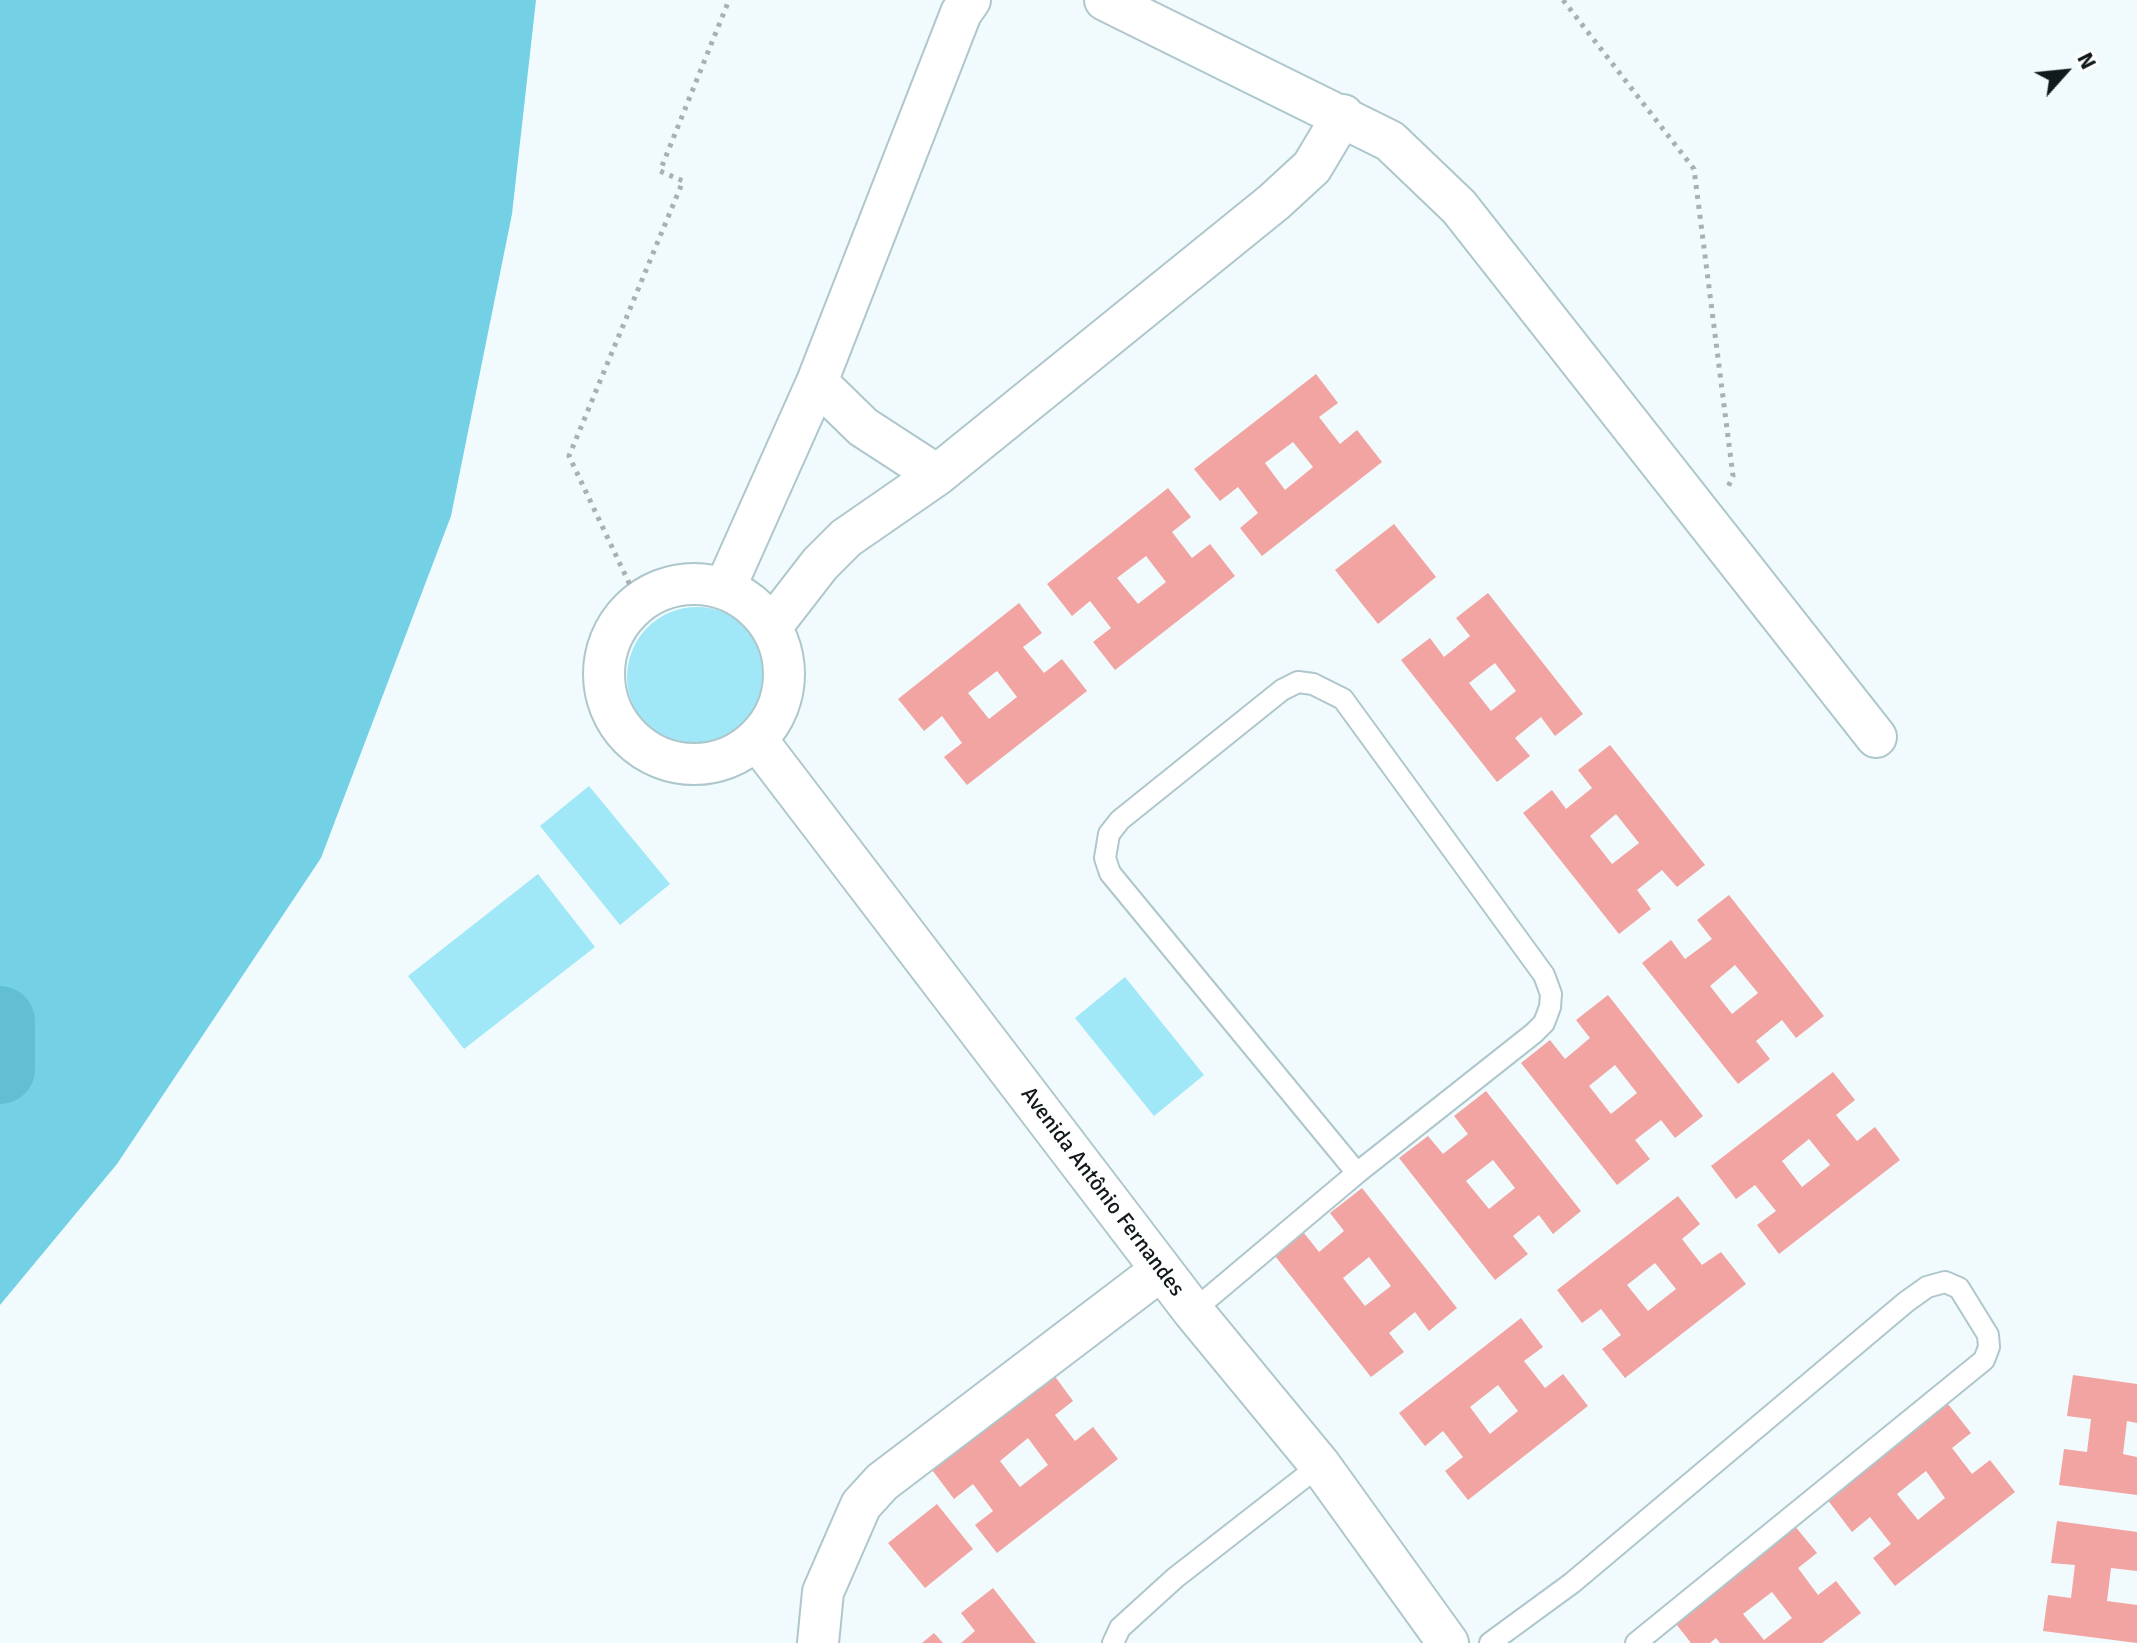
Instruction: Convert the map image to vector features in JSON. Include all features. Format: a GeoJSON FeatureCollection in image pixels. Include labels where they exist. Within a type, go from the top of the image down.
{"type":"FeatureCollection","features":[{"type":"Feature","properties":{"kind":"street"},"geometry":{"type":"LineString","coordinates":[[725,588],[817,382],[961,13],[970,0]]}},
{"type":"Feature","properties":{"kind":"street"},"geometry":{"type":"LineString","coordinates":[[1105,0],[1343,115],[1390,141],[1459,207],[1876,737]]}},
{"type":"Feature","properties":{"kind":"street"},"geometry":{"type":"LineString","coordinates":[[772,626],[820,564],[846,538],[937,475],[1274,202],[1312,167],[1343,115]]}},
{"type":"Feature","properties":{"kind":"street"},"geometry":{"type":"LineString","coordinates":[[817,382],[863,427],[937,475]]}},
{"type":"Feature","properties":{"kind":"street"},"geometry":{"type":"LineString","coordinates":[[695,583],[725,588],[751,603],[772,626],[783,655],[784,686],[775,715],[757,740],[733,757],[705,764],[676,763],[648,753],[625,733],[610,708],[603,680],[606,651],[618,624],[638,602],[665,587],[695,583]]}},
{"type":"Feature","properties":{"kind":"street","name":"Avenida Antônio Fernandes"},"geometry":{"type":"LineString","coordinates":[[757,740],[1161,1270],[1320,1465],[1448,1643]]}},
{"type":"Feature","properties":{"kind":"street"},"geometry":{"type":"LineString","coordinates":[[818,1643],[823,1592],[861,1505],[882,1482],[1161,1270]]}},
{"type":"Feature","properties":{"kind":"lane"},"geometry":{"type":"LineString","coordinates":[[1193,1311],[1357,1173],[1534,1033],[1544,1023],[1551,994],[1544,975],[1525,946],[1343,699],[1313,684],[1298,682],[1282,690],[1120,820],[1109,834],[1105,858],[1110,873],[1357,1173]]}},
{"type":"Feature","properties":{"kind":"lane"},"geometry":{"type":"LineString","coordinates":[[1490,1643],[1572,1583],[1906,1302],[1927,1287],[1945,1282],[1959,1288],[1988,1335],[1989,1347],[1984,1360],[1636,1643]]}},
{"type":"Feature","properties":{"kind":"lane"},"geometry":{"type":"LineString","coordinates":[[1113,1643],[1120,1628],[1175,1578],[1320,1465]]}},
{"type":"Feature","properties":{"kind":"path"},"geometry":{"type":"LineString","coordinates":[[638,602],[569,456],[683,181],[660,171],[729,0]]}},
{"type":"Feature","properties":{"kind":"path"},"geometry":{"type":"LineString","coordinates":[[1563,0],[1694,169],[1733,476],[1713,527]]}},
{"type":"Feature","properties":{"kind":"shaded area"},"geometry":{"type":"Polygon","coordinates":[[[0,0],[536,0],[512,214],[451,516],[321,858],[117,1164],[0,1305],[0,0]]]}},
{"type":"Feature","properties":{"kind":"shaded area"},"geometry":{"type":"Polygon","coordinates":[[[697,607],[724,612],[746,628],[762,650],[767,677],[762,704],[746,726],[724,742],[697,747],[670,742],[648,726],[632,704],[627,677],[632,650],[648,628],[670,612],[697,607]]]}},
{"type":"Feature","properties":{"kind":"shaded area"},"geometry":{"type":"Polygon","coordinates":[[[589,786],[670,884],[620,925],[540,826],[589,786]]]}},
{"type":"Feature","properties":{"kind":"shaded area"},"geometry":{"type":"Polygon","coordinates":[[[538,874],[595,947],[464,1049],[408,976],[538,874]]]}},
{"type":"Feature","properties":{"kind":"shaded area"},"geometry":{"type":"Polygon","coordinates":[[[1125,977],[1204,1075],[1154,1116],[1075,1018],[1125,977]]]}},
{"type":"Feature","properties":{"kind":"building"},"geometry":{"type":"Polygon","coordinates":[[[1316,374],[1338,403],[1319,417],[1340,444],[1357,430],[1382,462],[1262,556],[1240,528],[1258,513],[1238,487],[1220,501],[1194,469],[1316,374]],[[1293,442],[1265,463],[1285,490],[1313,467],[1293,442]]]}},
{"type":"Feature","properties":{"kind":"building"},"geometry":{"type":"Polygon","coordinates":[[[1168,488],[1191,517],[1172,532],[1192,558],[1210,544],[1235,576],[1115,670],[1093,642],[1111,628],[1090,601],[1072,616],[1047,584],[1168,488]],[[1146,556],[1117,578],[1138,604],[1166,582],[1146,556]]]}},
{"type":"Feature","properties":{"kind":"building"},"geometry":{"type":"Polygon","coordinates":[[[1394,524],[1436,577],[1378,624],[1335,570],[1394,524]]]}},
{"type":"Feature","properties":{"kind":"building"},"geometry":{"type":"Polygon","coordinates":[[[1488,593],[1583,714],[1555,736],[1541,717],[1515,738],[1530,756],[1497,782],[1401,660],[1430,638],[1444,657],[1470,636],[1456,618],[1488,593]],[[1495,663],[1469,683],[1491,711],[1516,691],[1495,663]]]}},
{"type":"Feature","properties":{"kind":"building"},"geometry":{"type":"Polygon","coordinates":[[[1019,603],[1042,633],[1023,647],[1044,673],[1062,659],[1087,691],[967,785],[944,757],[962,743],[942,716],[924,731],[898,699],[1019,603]],[[997,671],[968,693],[989,719],[1017,697],[997,671]]]}},
{"type":"Feature","properties":{"kind":"building"},"geometry":{"type":"Polygon","coordinates":[[[1610,745],[1705,865],[1677,887],[1662,870],[1637,890],[1651,909],[1619,934],[1523,813],[1552,790],[1566,809],[1592,788],[1578,770],[1610,745]],[[1616,814],[1590,836],[1612,864],[1639,843],[1616,814]]]}},
{"type":"Feature","properties":{"kind":"building"},"geometry":{"type":"Polygon","coordinates":[[[1729,895],[1824,1016],[1796,1038],[1782,1020],[1756,1041],[1770,1059],[1738,1084],[1642,963],[1671,940],[1685,959],[1712,939],[1697,920],[1729,895]],[[1735,965],[1710,986],[1732,1014],[1758,993],[1735,965]]]}},
{"type":"Feature","properties":{"kind":"building"},"geometry":{"type":"Polygon","coordinates":[[[1608,995],[1703,1116],[1675,1138],[1661,1120],[1635,1140],[1650,1159],[1617,1185],[1521,1063],[1550,1040],[1565,1059],[1590,1038],[1576,1020],[1608,995]],[[1615,1065],[1589,1086],[1611,1114],[1637,1093],[1615,1065]]]}},
{"type":"Feature","properties":{"kind":"building"},"geometry":{"type":"Polygon","coordinates":[[[1833,1072],[1855,1100],[1836,1115],[1857,1141],[1875,1127],[1900,1160],[1779,1254],[1757,1225],[1776,1211],[1755,1185],[1736,1199],[1711,1166],[1833,1072]],[[1809,1139],[1782,1161],[1802,1187],[1830,1165],[1809,1139]]]}},
{"type":"Feature","properties":{"kind":"building"},"geometry":{"type":"Polygon","coordinates":[[[1486,1091],[1581,1211],[1553,1234],[1539,1215],[1513,1236],[1528,1254],[1495,1280],[1399,1158],[1428,1136],[1443,1154],[1468,1134],[1454,1116],[1486,1091]],[[1493,1160],[1466,1181],[1489,1209],[1515,1188],[1493,1160]]]}},
{"type":"Feature","properties":{"kind":"building"},"geometry":{"type":"Polygon","coordinates":[[[1362,1188],[1457,1308],[1429,1331],[1415,1312],[1389,1333],[1404,1352],[1371,1377],[1275,1256],[1304,1233],[1319,1252],[1344,1231],[1330,1213],[1362,1188]],[[1369,1257],[1343,1278],[1365,1306],[1391,1286],[1369,1257]]]}},
{"type":"Feature","properties":{"kind":"building"},"geometry":{"type":"Polygon","coordinates":[[[1678,1196],[1700,1224],[1682,1239],[1702,1265],[1721,1252],[1746,1284],[1625,1378],[1602,1349],[1621,1335],[1601,1309],[1582,1323],[1557,1290],[1678,1196]],[[1655,1263],[1627,1285],[1648,1311],[1676,1289],[1655,1263]]]}},
{"type":"Feature","properties":{"kind":"building"},"geometry":{"type":"Polygon","coordinates":[[[1521,1318],[1543,1347],[1524,1361],[1545,1388],[1563,1374],[1588,1406],[1468,1500],[1445,1471],[1463,1457],[1443,1431],[1425,1446],[1399,1413],[1521,1318]],[[1498,1385],[1470,1407],[1490,1434],[1518,1411],[1498,1385]]]}},
{"type":"Feature","properties":{"kind":"building"},"geometry":{"type":"Polygon","coordinates":[[[1051,1371],[1073,1401],[1055,1415],[1075,1441],[1093,1427],[1118,1459],[997,1553],[975,1525],[993,1511],[973,1484],[954,1499],[929,1466],[1051,1371]],[[1028,1438],[1000,1461],[1020,1487],[1048,1465],[1028,1438]]]}},
{"type":"Feature","properties":{"kind":"building"},"geometry":{"type":"Polygon","coordinates":[[[2073,1375],[2137,1384],[2137,1423],[2127,1421],[2123,1454],[2137,1457],[2137,1495],[2059,1485],[2064,1449],[2087,1452],[2091,1419],[2067,1416],[2073,1375]]]}},
{"type":"Feature","properties":{"kind":"building"},"geometry":{"type":"Polygon","coordinates":[[[1948,1404],[1971,1433],[1952,1448],[1972,1474],[1990,1460],[2015,1492],[1895,1586],[1873,1558],[1891,1544],[1870,1517],[1852,1532],[1827,1499],[1948,1404]],[[1926,1471],[1897,1494],[1918,1520],[1945,1498],[1926,1471]]]}},
{"type":"Feature","properties":{"kind":"building"},"geometry":{"type":"Polygon","coordinates":[[[937,1504],[973,1549],[925,1588],[888,1543],[937,1504]]]}},
{"type":"Feature","properties":{"kind":"building"},"geometry":{"type":"Polygon","coordinates":[[[2057,1521],[2137,1532],[2137,1571],[2111,1568],[2107,1601],[2137,1605],[2137,1643],[2043,1631],[2048,1595],[2071,1598],[2075,1565],[2051,1563],[2057,1521]]]}},
{"type":"Feature","properties":{"kind":"building"},"geometry":{"type":"Polygon","coordinates":[[[1794,1525],[1817,1553],[1798,1568],[1818,1595],[1836,1581],[1861,1613],[1822,1643],[1720,1643],[1716,1638],[1710,1643],[1691,1643],[1673,1620],[1794,1525]],[[1772,1592],[1743,1614],[1764,1640],[1792,1618],[1772,1592]]]}},
{"type":"Feature","properties":{"kind":"building"},"geometry":{"type":"Polygon","coordinates":[[[993,1588],[1036,1643],[961,1643],[975,1631],[961,1613],[993,1588]]]}},
{"type":"Feature","properties":{"kind":"building"},"geometry":{"type":"Polygon","coordinates":[[[934,1633],[943,1643],[922,1643],[934,1633]]]}},
{"type":"Feature","properties":{"kind":"waterway"},"geometry":{"type":"LineString","coordinates":[[0,1021],[0,1069]]}}]}
